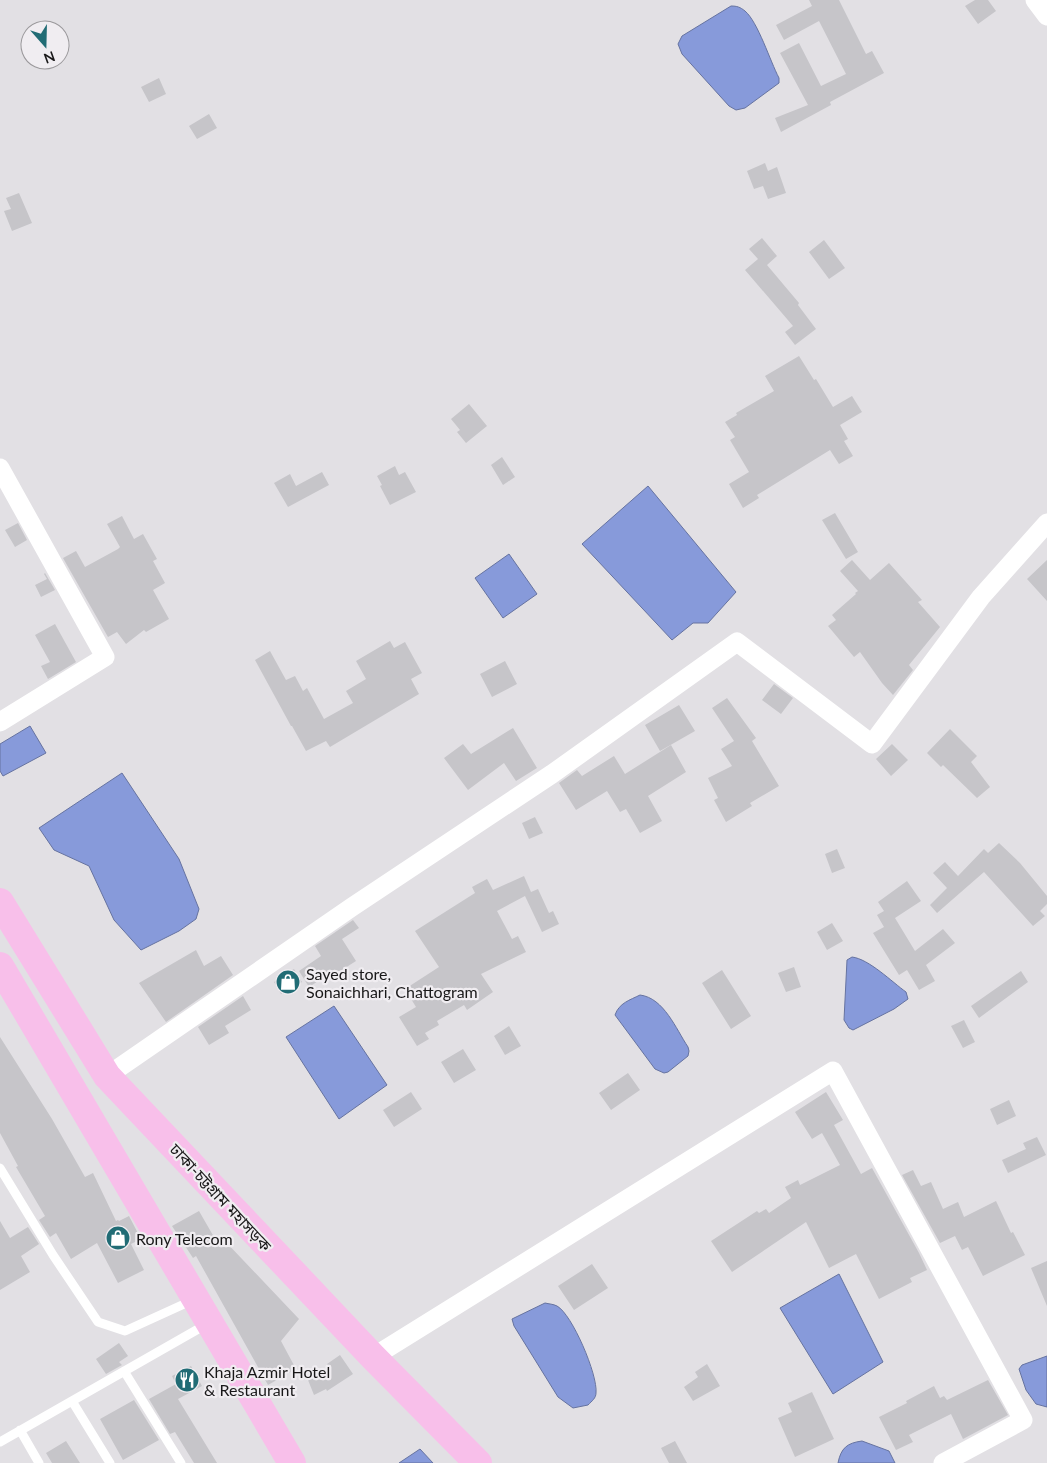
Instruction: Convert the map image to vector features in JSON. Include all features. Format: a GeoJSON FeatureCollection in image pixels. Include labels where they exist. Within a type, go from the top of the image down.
{"type":"FeatureCollection","features":[{"type":"Feature","properties":{"kind":"highway","name":"ঢাকা-চট্টগ্রাম মহাসড়ক"},"geometry":{"type":"LineString","coordinates":[[0,902],[107,1076],[373,1357],[478,1463]]}},
{"type":"Feature","properties":{"kind":"highway"},"geometry":{"type":"LineString","coordinates":[[0,966],[292,1463]]}},
{"type":"Feature","properties":{"kind":"street"},"geometry":{"type":"LineString","coordinates":[[1035,0],[1047,16]]}},
{"type":"Feature","properties":{"kind":"street"},"geometry":{"type":"LineString","coordinates":[[0,468],[105,657],[0,722]]}},
{"type":"Feature","properties":{"kind":"street"},"geometry":{"type":"LineString","coordinates":[[107,1076],[352,907],[552,774],[737,642],[872,744],[981,597],[1047,523]]}},
{"type":"Feature","properties":{"kind":"street"},"geometry":{"type":"LineString","coordinates":[[373,1357],[833,1071],[1023,1420],[943,1463]]}},
{"type":"Feature","properties":{"kind":"lane"},"geometry":{"type":"LineString","coordinates":[[0,1168],[98,1322],[125,1331],[195,1299]]}},
{"type":"Feature","properties":{"kind":"lane"},"geometry":{"type":"LineString","coordinates":[[0,1441],[209,1323]]}},
{"type":"Feature","properties":{"kind":"lane"},"geometry":{"type":"LineString","coordinates":[[124,1371],[181,1463]]}},
{"type":"Feature","properties":{"kind":"lane"},"geometry":{"type":"LineString","coordinates":[[72,1401],[110,1463]]}},
{"type":"Feature","properties":{"kind":"lane"},"geometry":{"type":"LineString","coordinates":[[20,1430],[39,1463]]}},
{"type":"Feature","properties":{"kind":"water"},"geometry":{"type":"Polygon","coordinates":[[[731,6],[742,9],[750,16],[779,78],[779,83],[745,108],[736,110],[729,106],[682,54],[678,44],[682,36],[731,6]]]}},
{"type":"Feature","properties":{"kind":"water"},"geometry":{"type":"Polygon","coordinates":[[[648,486],[736,592],[708,623],[693,623],[672,640],[582,544],[648,486]]]}},
{"type":"Feature","properties":{"kind":"water"},"geometry":{"type":"Polygon","coordinates":[[[509,554],[537,594],[503,618],[475,578],[509,554]]]}},
{"type":"Feature","properties":{"kind":"water"},"geometry":{"type":"Polygon","coordinates":[[[30,726],[46,753],[3,776],[0,771],[0,744],[30,726]]]}},
{"type":"Feature","properties":{"kind":"water"},"geometry":{"type":"Polygon","coordinates":[[[122,773],[179,859],[199,909],[196,919],[179,931],[141,950],[114,920],[89,866],[54,850],[39,828],[122,773]]]}},
{"type":"Feature","properties":{"kind":"water"},"geometry":{"type":"Polygon","coordinates":[[[852,957],[866,962],[880,972],[906,992],[908,999],[894,1009],[853,1030],[849,1028],[844,1020],[847,960],[852,957]]]}},
{"type":"Feature","properties":{"kind":"water"},"geometry":{"type":"Polygon","coordinates":[[[640,995],[648,997],[663,1008],[688,1047],[688,1056],[668,1072],[664,1073],[655,1069],[615,1015],[622,1005],[640,995]]]}},
{"type":"Feature","properties":{"kind":"water"},"geometry":{"type":"Polygon","coordinates":[[[334,1006],[387,1085],[339,1119],[286,1037],[334,1006]]]}},
{"type":"Feature","properties":{"kind":"water"},"geometry":{"type":"Polygon","coordinates":[[[839,1274],[883,1362],[833,1394],[780,1308],[839,1274]]]}},
{"type":"Feature","properties":{"kind":"water"},"geometry":{"type":"Polygon","coordinates":[[[545,1303],[557,1306],[563,1311],[570,1320],[583,1346],[596,1384],[594,1399],[588,1405],[573,1408],[558,1397],[514,1326],[512,1319],[545,1303]]]}},
{"type":"Feature","properties":{"kind":"water"},"geometry":{"type":"Polygon","coordinates":[[[1047,1356],[1047,1407],[1036,1404],[1026,1390],[1019,1369],[1022,1365],[1047,1356]]]}},
{"type":"Feature","properties":{"kind":"water"},"geometry":{"type":"Polygon","coordinates":[[[862,1441],[889,1451],[895,1463],[838,1463],[846,1447],[852,1443],[862,1441]]]}},
{"type":"Feature","properties":{"kind":"water"},"geometry":{"type":"Polygon","coordinates":[[[420,1449],[433,1463],[399,1463],[420,1449]]]}},
{"type":"Feature","properties":{"kind":"building"},"geometry":{"type":"Polygon","coordinates":[[[809,0],[839,0],[866,54],[872,51],[884,73],[830,102],[831,105],[781,132],[775,118],[808,105],[780,53],[799,43],[821,86],[846,74],[819,21],[784,40],[776,25],[812,6],[809,0]]]}},
{"type":"Feature","properties":{"kind":"building"},"geometry":{"type":"Polygon","coordinates":[[[975,0],[988,0],[996,11],[978,24],[965,6],[975,0]]]}},
{"type":"Feature","properties":{"kind":"building"},"geometry":{"type":"Polygon","coordinates":[[[159,78],[166,94],[149,102],[141,87],[159,78]]]}},
{"type":"Feature","properties":{"kind":"building"},"geometry":{"type":"Polygon","coordinates":[[[209,114],[217,128],[197,139],[189,126],[209,114]]]}},
{"type":"Feature","properties":{"kind":"building"},"geometry":{"type":"Polygon","coordinates":[[[765,163],[768,171],[777,167],[786,193],[768,199],[763,186],[754,189],[747,171],[765,163]]]}},
{"type":"Feature","properties":{"kind":"building"},"geometry":{"type":"Polygon","coordinates":[[[19,193],[32,223],[12,231],[4,211],[11,209],[6,198],[19,193]]]}},
{"type":"Feature","properties":{"kind":"building"},"geometry":{"type":"Polygon","coordinates":[[[762,238],[777,256],[767,265],[799,303],[798,305],[816,329],[795,345],[785,332],[793,326],[745,270],[758,259],[749,249],[762,238]]]}},
{"type":"Feature","properties":{"kind":"building"},"geometry":{"type":"Polygon","coordinates":[[[824,240],[845,268],[829,279],[809,252],[824,240]]]}},
{"type":"Feature","properties":{"kind":"building"},"geometry":{"type":"Polygon","coordinates":[[[799,356],[833,407],[852,396],[862,412],[840,425],[848,439],[844,441],[853,456],[839,464],[830,450],[757,495],[759,498],[743,508],[729,484],[749,472],[730,440],[735,437],[725,422],[737,415],[736,413],[774,391],[765,376],[799,356]]]}},
{"type":"Feature","properties":{"kind":"building"},"geometry":{"type":"Polygon","coordinates":[[[469,404],[487,426],[466,443],[457,432],[460,430],[451,419],[469,404]]]}},
{"type":"Feature","properties":{"kind":"building"},"geometry":{"type":"Polygon","coordinates":[[[502,457],[515,477],[503,485],[491,465],[502,457]]]}},
{"type":"Feature","properties":{"kind":"building"},"geometry":{"type":"Polygon","coordinates":[[[395,466],[399,475],[405,472],[416,492],[390,505],[377,476],[395,466]]]}},
{"type":"Feature","properties":{"kind":"building"},"geometry":{"type":"Polygon","coordinates":[[[322,472],[329,485],[288,507],[274,483],[290,474],[296,486],[322,472]]]}},
{"type":"Feature","properties":{"kind":"building"},"geometry":{"type":"Polygon","coordinates":[[[835,513],[858,552],[846,559],[822,520],[835,513]]]}},
{"type":"Feature","properties":{"kind":"building"},"geometry":{"type":"Polygon","coordinates":[[[122,516],[134,539],[143,534],[157,559],[153,561],[165,583],[153,590],[169,619],[146,632],[144,630],[126,644],[117,632],[108,637],[63,558],[76,551],[85,567],[118,549],[120,547],[107,524],[122,516]]]}},
{"type":"Feature","properties":{"kind":"building"},"geometry":{"type":"Polygon","coordinates":[[[18,523],[27,540],[15,547],[5,530],[18,523]]]}},
{"type":"Feature","properties":{"kind":"building"},"geometry":{"type":"Polygon","coordinates":[[[852,560],[870,580],[889,563],[922,600],[918,602],[940,627],[909,665],[913,670],[893,695],[860,652],[854,657],[828,626],[836,620],[832,615],[858,591],[840,571],[852,560]]]}},
{"type":"Feature","properties":{"kind":"building"},"geometry":{"type":"Polygon","coordinates":[[[1047,560],[1047,601],[1027,579],[1047,560]]]}},
{"type":"Feature","properties":{"kind":"building"},"geometry":{"type":"Polygon","coordinates":[[[45,573],[55,590],[41,597],[35,585],[47,579],[45,573]]]}},
{"type":"Feature","properties":{"kind":"building"},"geometry":{"type":"Polygon","coordinates":[[[55,624],[76,662],[48,679],[41,666],[50,662],[35,635],[55,624]]]}},
{"type":"Feature","properties":{"kind":"building"},"geometry":{"type":"Polygon","coordinates":[[[390,641],[394,648],[405,642],[422,673],[411,679],[419,694],[330,747],[326,741],[306,751],[255,660],[270,651],[286,680],[295,676],[303,691],[307,688],[324,719],[353,703],[346,691],[366,679],[356,661],[390,641]]]}},
{"type":"Feature","properties":{"kind":"building"},"geometry":{"type":"Polygon","coordinates":[[[505,661],[517,684],[492,697],[480,674],[505,661]]]}},
{"type":"Feature","properties":{"kind":"building"},"geometry":{"type":"Polygon","coordinates":[[[774,684],[793,698],[781,714],[762,700],[774,684]]]}},
{"type":"Feature","properties":{"kind":"building"},"geometry":{"type":"Polygon","coordinates":[[[727,698],[756,738],[752,741],[779,786],[750,803],[752,806],[726,822],[714,800],[718,798],[708,778],[732,766],[721,749],[734,741],[712,708],[727,698]]]}},
{"type":"Feature","properties":{"kind":"building"},"geometry":{"type":"Polygon","coordinates":[[[679,705],[695,731],[660,751],[645,725],[679,705]]]}},
{"type":"Feature","properties":{"kind":"building"},"geometry":{"type":"Polygon","coordinates":[[[513,728],[537,768],[516,781],[504,763],[468,790],[444,758],[463,744],[471,754],[513,728]]]}},
{"type":"Feature","properties":{"kind":"building"},"geometry":{"type":"Polygon","coordinates":[[[950,729],[977,756],[971,762],[990,787],[977,798],[943,765],[941,767],[927,753],[950,729]]]}},
{"type":"Feature","properties":{"kind":"building"},"geometry":{"type":"Polygon","coordinates":[[[892,744],[908,760],[891,776],[876,759],[892,744]]]}},
{"type":"Feature","properties":{"kind":"building"},"geometry":{"type":"Polygon","coordinates":[[[671,745],[686,772],[648,796],[662,821],[640,833],[626,809],[620,812],[607,791],[576,810],[559,783],[577,770],[582,776],[614,756],[625,774],[671,745]]]}},
{"type":"Feature","properties":{"kind":"building"},"geometry":{"type":"Polygon","coordinates":[[[535,817],[543,833],[529,839],[522,823],[535,817]]]}},
{"type":"Feature","properties":{"kind":"building"},"geometry":{"type":"Polygon","coordinates":[[[999,843],[1020,863],[1047,896],[1047,904],[1040,911],[1045,916],[1033,926],[984,872],[937,913],[930,905],[947,888],[933,873],[945,862],[958,876],[984,849],[988,853],[999,843]]]}},
{"type":"Feature","properties":{"kind":"building"},"geometry":{"type":"Polygon","coordinates":[[[837,849],[845,868],[832,873],[825,854],[837,849]]]}},
{"type":"Feature","properties":{"kind":"building"},"geometry":{"type":"Polygon","coordinates":[[[524,876],[531,892],[538,889],[549,913],[553,911],[559,924],[542,932],[525,896],[497,911],[512,939],[518,936],[526,952],[481,974],[493,992],[467,1010],[464,1005],[437,1021],[439,1025],[425,1033],[429,1039],[417,1046],[399,1017],[416,1007],[405,989],[439,967],[415,931],[475,893],[472,887],[487,879],[493,890],[524,876]]]}},
{"type":"Feature","properties":{"kind":"building"},"geometry":{"type":"Polygon","coordinates":[[[907,881],[921,901],[895,918],[915,951],[943,929],[955,943],[926,965],[935,981],[919,990],[907,970],[899,975],[873,933],[884,927],[877,915],[884,911],[878,902],[907,881]]]}},
{"type":"Feature","properties":{"kind":"building"},"geometry":{"type":"Polygon","coordinates":[[[353,920],[359,928],[342,939],[356,961],[334,975],[332,972],[309,987],[299,971],[321,956],[315,946],[353,920]]]}},
{"type":"Feature","properties":{"kind":"building"},"geometry":{"type":"Polygon","coordinates":[[[832,923],[843,941],[827,950],[817,932],[832,923]]]}},
{"type":"Feature","properties":{"kind":"building"},"geometry":{"type":"Polygon","coordinates":[[[196,950],[204,966],[221,956],[233,975],[166,1022],[139,983],[196,950]]]}},
{"type":"Feature","properties":{"kind":"building"},"geometry":{"type":"Polygon","coordinates":[[[794,967],[801,987],[786,992],[778,973],[794,967]]]}},
{"type":"Feature","properties":{"kind":"building","name":"Sayed store, Sonaichhari, Chattogram"},"geometry":{"type":"Polygon","coordinates":[[[294,969],[302,982],[281,994],[274,982],[294,969]]]}},
{"type":"Feature","properties":{"kind":"building"},"geometry":{"type":"Polygon","coordinates":[[[722,970],[751,1016],[731,1029],[702,983],[722,970]]]}},
{"type":"Feature","properties":{"kind":"building"},"geometry":{"type":"Polygon","coordinates":[[[1021,971],[1028,982],[979,1018],[971,1006],[1021,971]]]}},
{"type":"Feature","properties":{"kind":"building"},"geometry":{"type":"Polygon","coordinates":[[[243,996],[251,1010],[225,1026],[229,1033],[209,1045],[198,1027],[243,996]]]}},
{"type":"Feature","properties":{"kind":"building"},"geometry":{"type":"Polygon","coordinates":[[[964,1020],[975,1042],[963,1048],[951,1026],[964,1020]]]}},
{"type":"Feature","properties":{"kind":"building"},"geometry":{"type":"Polygon","coordinates":[[[509,1026],[521,1046],[505,1055],[494,1036],[509,1026]]]}},
{"type":"Feature","properties":{"kind":"building"},"geometry":{"type":"Polygon","coordinates":[[[0,1037],[52,1119],[85,1177],[93,1173],[116,1221],[129,1216],[141,1239],[131,1244],[144,1270],[118,1283],[97,1243],[71,1259],[56,1233],[50,1237],[39,1220],[45,1216],[16,1167],[18,1166],[0,1133],[0,1037]]]}},
{"type":"Feature","properties":{"kind":"building"},"geometry":{"type":"Polygon","coordinates":[[[463,1049],[476,1070],[454,1083],[441,1062],[463,1049]]]}},
{"type":"Feature","properties":{"kind":"building"},"geometry":{"type":"Polygon","coordinates":[[[628,1073],[640,1090],[611,1110],[599,1093],[628,1073]]]}},
{"type":"Feature","properties":{"kind":"building"},"geometry":{"type":"Polygon","coordinates":[[[411,1092],[422,1109],[394,1127],[383,1110],[411,1092]]]}},
{"type":"Feature","properties":{"kind":"building"},"geometry":{"type":"Polygon","coordinates":[[[826,1092],[843,1120],[834,1125],[861,1174],[872,1168],[927,1270],[910,1278],[912,1282],[879,1299],[856,1254],[829,1268],[806,1222],[732,1272],[711,1241],[757,1211],[759,1213],[766,1209],[769,1213],[791,1198],[785,1187],[798,1180],[800,1185],[840,1165],[822,1133],[812,1139],[795,1112],[826,1092]]]}},
{"type":"Feature","properties":{"kind":"building"},"geometry":{"type":"Polygon","coordinates":[[[1009,1100],[1016,1116],[997,1125],[990,1109],[1009,1100]]]}},
{"type":"Feature","properties":{"kind":"building"},"geometry":{"type":"Polygon","coordinates":[[[1037,1137],[1046,1155],[1008,1173],[1002,1160],[1026,1149],[1023,1143],[1037,1137]]]}},
{"type":"Feature","properties":{"kind":"building"},"geometry":{"type":"Polygon","coordinates":[[[913,1170],[921,1186],[931,1182],[943,1209],[958,1202],[964,1217],[996,1201],[1011,1233],[1013,1232],[1025,1255],[983,1276],[968,1247],[962,1250],[955,1236],[940,1243],[902,1175],[913,1170]]]}},
{"type":"Feature","properties":{"kind":"building"},"geometry":{"type":"Polygon","coordinates":[[[199,1211],[218,1244],[224,1240],[299,1319],[281,1341],[296,1369],[268,1385],[196,1256],[193,1258],[172,1226],[199,1211]]]}},
{"type":"Feature","properties":{"kind":"building"},"geometry":{"type":"Polygon","coordinates":[[[0,1221],[10,1238],[28,1227],[39,1244],[21,1256],[30,1272],[0,1290],[0,1221]]]}},
{"type":"Feature","properties":{"kind":"building"},"geometry":{"type":"Polygon","coordinates":[[[1047,1261],[1047,1306],[1031,1268],[1047,1261]]]}},
{"type":"Feature","properties":{"kind":"building"},"geometry":{"type":"Polygon","coordinates":[[[592,1264],[608,1288],[574,1310],[558,1286],[592,1264]]]}},
{"type":"Feature","properties":{"kind":"building"},"geometry":{"type":"Polygon","coordinates":[[[119,1343],[128,1356],[119,1362],[122,1365],[106,1374],[96,1359],[119,1343]]]}},
{"type":"Feature","properties":{"kind":"building"},"geometry":{"type":"Polygon","coordinates":[[[340,1355],[353,1374],[327,1391],[326,1389],[314,1395],[308,1380],[330,1369],[327,1364],[340,1355]]]}},
{"type":"Feature","properties":{"kind":"building"},"geometry":{"type":"Polygon","coordinates":[[[707,1364],[720,1386],[693,1401],[684,1387],[698,1377],[695,1372],[707,1364]]]}},
{"type":"Feature","properties":{"kind":"building"},"geometry":{"type":"Polygon","coordinates":[[[191,1366],[202,1386],[178,1399],[217,1463],[194,1463],[175,1432],[170,1434],[149,1399],[176,1384],[172,1376],[191,1366]]]}},
{"type":"Feature","properties":{"kind":"building"},"geometry":{"type":"Polygon","coordinates":[[[988,1380],[1008,1415],[963,1439],[951,1414],[909,1435],[913,1442],[896,1450],[879,1417],[907,1403],[906,1401],[934,1386],[940,1398],[944,1396],[947,1400],[988,1380]]]}},
{"type":"Feature","properties":{"kind":"building"},"geometry":{"type":"Polygon","coordinates":[[[812,1392],[834,1439],[795,1457],[778,1418],[792,1412],[788,1403],[812,1392]]]}},
{"type":"Feature","properties":{"kind":"building"},"geometry":{"type":"Polygon","coordinates":[[[134,1400],[159,1440],[123,1460],[100,1419],[134,1400]]]}},
{"type":"Feature","properties":{"kind":"building"},"geometry":{"type":"Polygon","coordinates":[[[66,1441],[80,1463],[52,1463],[46,1453],[66,1441]]]}},
{"type":"Feature","properties":{"kind":"building"},"geometry":{"type":"Polygon","coordinates":[[[675,1441],[687,1463],[669,1463],[661,1448],[675,1441]]]}},
{"type":"Feature","properties":{"kind":"place","name":"Sayed store, Sonaichhari, Chattogram"},"geometry":{"type":"Point","coordinates":[288,982]}},
{"type":"Feature","properties":{"kind":"place","name":"Rony Telecom"},"geometry":{"type":"Point","coordinates":[118,1238]}},
{"type":"Feature","properties":{"kind":"place","name":"Khaja Azmir Hotel & Restaurant"},"geometry":{"type":"Point","coordinates":[187,1380]}}]}
